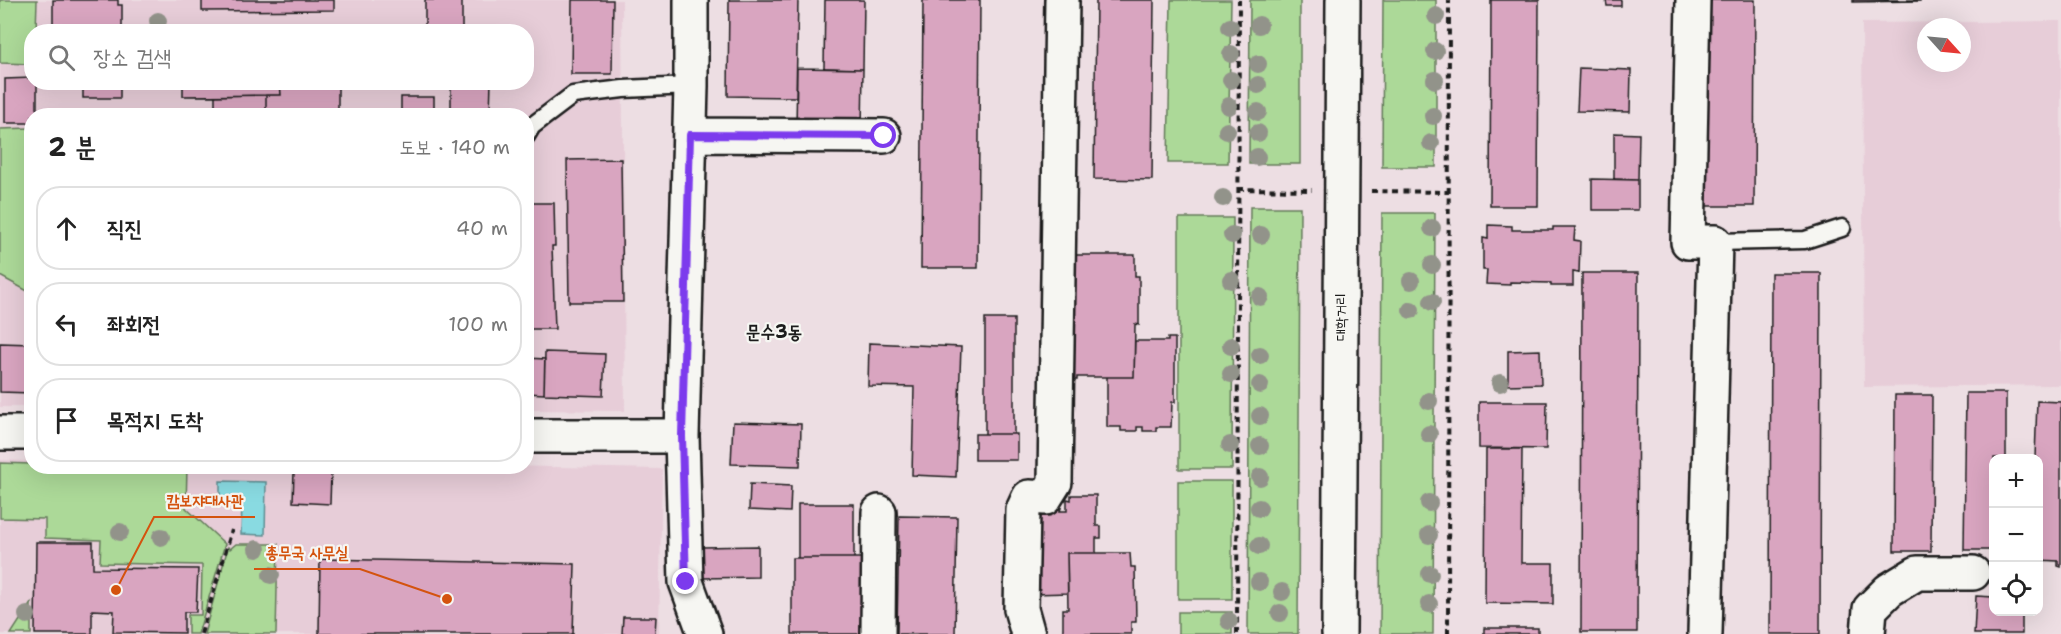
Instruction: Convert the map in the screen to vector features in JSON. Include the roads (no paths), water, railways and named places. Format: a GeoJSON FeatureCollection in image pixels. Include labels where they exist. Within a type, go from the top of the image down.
{"type":"FeatureCollection","features":[{"type":"Feature","properties":{"kind":"street"},"geometry":{"type":"LineString","coordinates":[[691,0],[682,436],[686,582],[705,634]]}},
{"type":"Feature","properties":{"kind":"street"},"geometry":{"type":"LineString","coordinates":[[1028,634],[1022,609],[1023,510],[1029,497],[1045,498],[1055,482],[1062,0]]}},
{"type":"Feature","properties":{"kind":"street","name":"대학거리"},"geometry":{"type":"LineString","coordinates":[[1339,634],[1342,0]]}},
{"type":"Feature","properties":{"kind":"street"},"geometry":{"type":"LineString","coordinates":[[1693,0],[1688,242],[1715,242],[1705,634]]}},
{"type":"Feature","properties":{"kind":"street"},"geometry":{"type":"LineString","coordinates":[[690,135],[884,136]]}},
{"type":"Feature","properties":{"kind":"street"},"geometry":{"type":"LineString","coordinates":[[0,433],[24,433]]}},
{"type":"Feature","properties":{"kind":"street"},"geometry":{"type":"LineString","coordinates":[[534,436],[682,436]]}},
{"type":"Feature","properties":{"kind":"street"},"geometry":{"type":"LineString","coordinates":[[878,634],[879,512]]}},
{"type":"Feature","properties":{"kind":"street"},"geometry":{"type":"LineString","coordinates":[[1868,634],[1870,609],[1898,584],[1917,573],[1973,573]]}},
{"type":"Feature","properties":{"kind":"lane"},"geometry":{"type":"LineString","coordinates":[[534,124],[573,95],[623,89],[691,86]]}},
{"type":"Feature","properties":{"kind":"lane"},"geometry":{"type":"LineString","coordinates":[[1715,242],[1805,240],[1842,228]]}},
{"type":"Feature","properties":{"kind":"water"},"geometry":{"type":"Polygon","coordinates":[[[220,481],[266,482],[265,535],[241,534],[242,503],[220,503],[220,481]]]}},
{"type":"Feature","properties":{"kind":"place","name":"캄보쟈대사관"},"geometry":{"type":"Point","coordinates":[116,590]}},
{"type":"Feature","properties":{"kind":"place","name":"총무국 사무실"},"geometry":{"type":"Point","coordinates":[447,599]}},
{"type":"Feature","properties":{"kind":"district","name":"문수3동"},"geometry":{"type":"Point","coordinates":[774,332]}}]}
